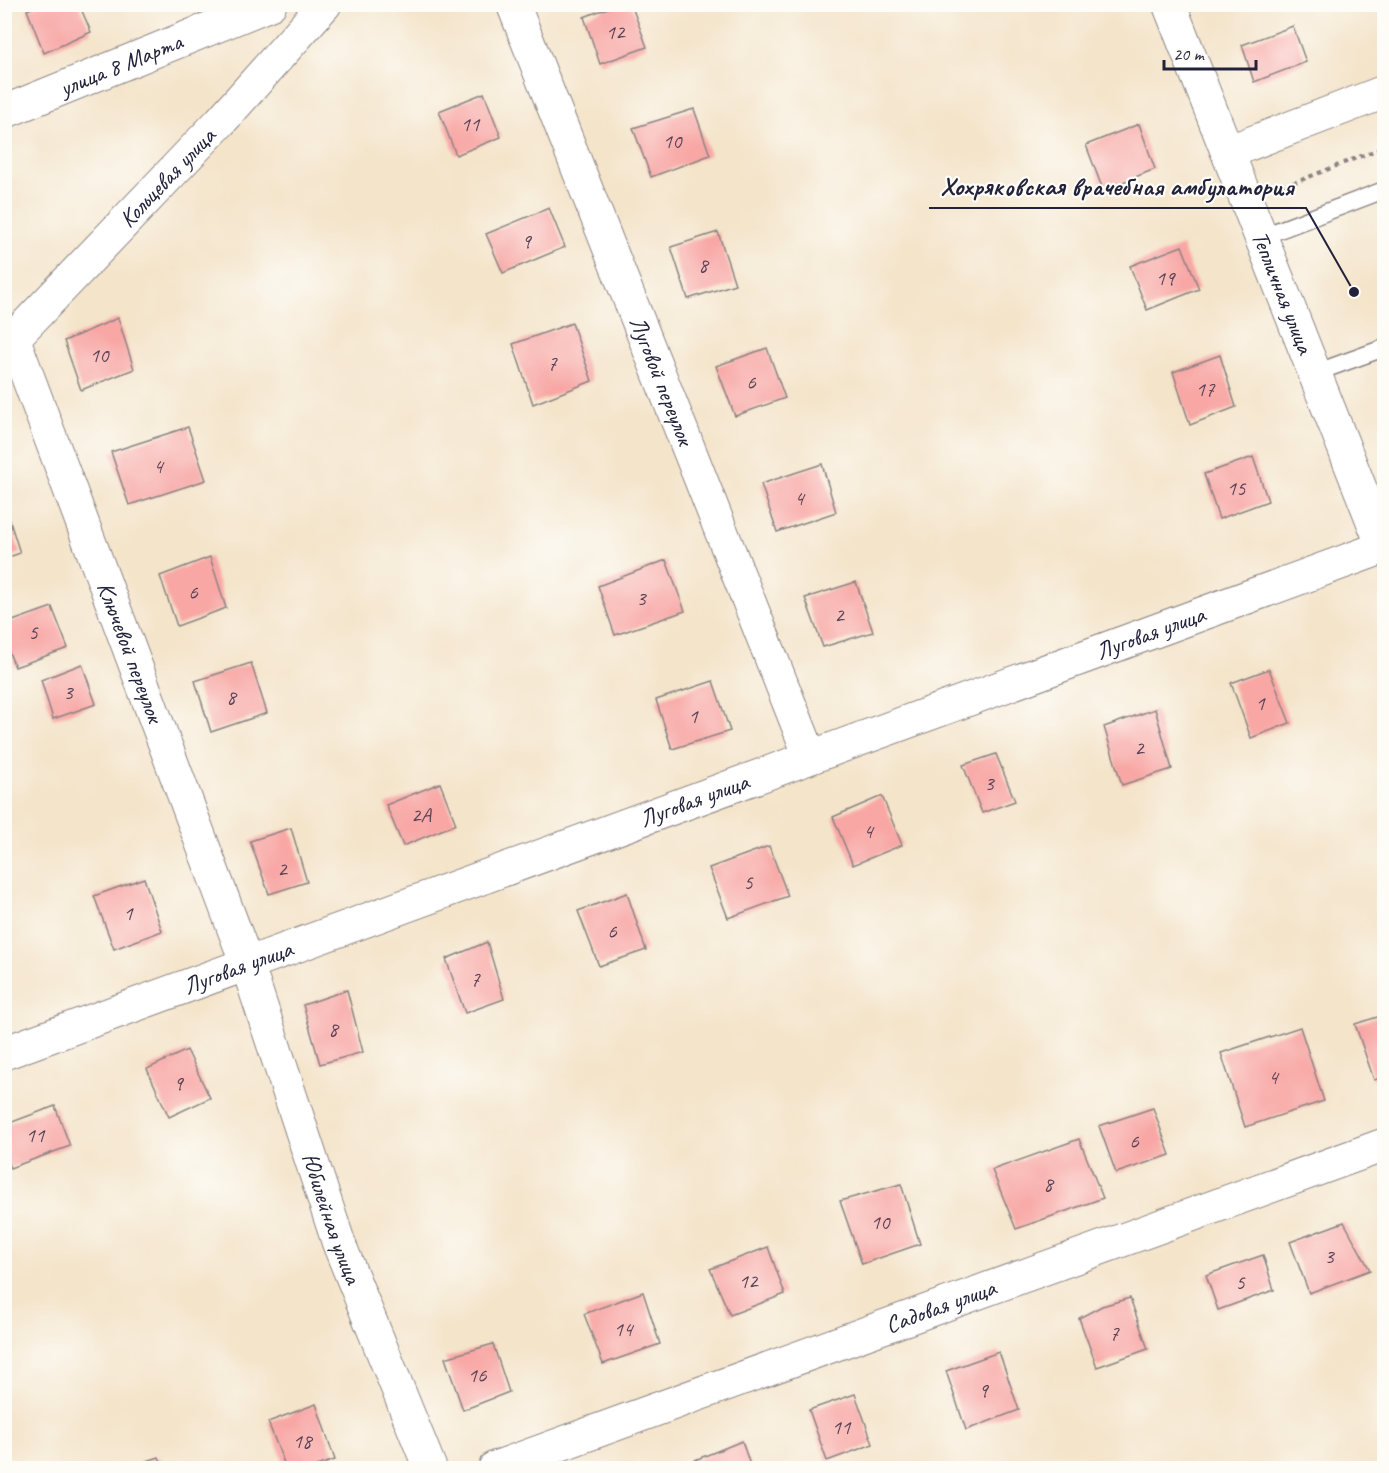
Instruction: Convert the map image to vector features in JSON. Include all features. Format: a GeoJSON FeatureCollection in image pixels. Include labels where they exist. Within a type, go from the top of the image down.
{"type":"FeatureCollection","features":[{"type":"Feature","properties":{"kind":"street","name":"улица 8 Марта"},"geometry":{"type":"LineString","coordinates":[[4,112],[270,4]]}},
{"type":"Feature","properties":{"kind":"street","name":"Кольцевая улица"},"geometry":{"type":"LineString","coordinates":[[9,344],[220,122],[325,4]]}},
{"type":"Feature","properties":{"kind":"street","name":"Луговой переулок"},"geometry":{"type":"LineString","coordinates":[[513,4],[810,756]]}},
{"type":"Feature","properties":{"kind":"street","name":"Тепличная улица"},"geometry":{"type":"LineString","coordinates":[[1169,4],[1384,548]]}},
{"type":"Feature","properties":{"kind":"street"},"geometry":{"type":"LineString","coordinates":[[1228,152],[1384,92]]}},
{"type":"Feature","properties":{"kind":"street","name":"Ключевой переулок"},"geometry":{"type":"LineString","coordinates":[[9,344],[247,964]]}},
{"type":"Feature","properties":{"kind":"street","name":"Луговая улица"},"geometry":{"type":"LineString","coordinates":[[4,1053],[810,756],[1384,548]]}},
{"type":"Feature","properties":{"kind":"street","name":"Юбилейная улица"},"geometry":{"type":"LineString","coordinates":[[247,964],[339,1244],[430,1468]]}},
{"type":"Feature","properties":{"kind":"street","name":"Садовая улица"},"geometry":{"type":"LineString","coordinates":[[495,1468],[1384,1144]]}},
{"type":"Feature","properties":{"kind":"lane"},"geometry":{"type":"LineString","coordinates":[[1261,237],[1384,190]]}},
{"type":"Feature","properties":{"kind":"lane"},"geometry":{"type":"LineString","coordinates":[[1315,373],[1384,348]]}},
{"type":"Feature","properties":{"kind":"building"},"geometry":{"type":"Polygon","coordinates":[[[41,4],[79,4],[91,32],[44,53],[27,10],[41,4]]]}},
{"type":"Feature","properties":{"kind":"building"},"geometry":{"type":"Polygon","coordinates":[[[618,4],[631,4],[647,47],[600,64],[584,17],[618,4]]]}},
{"type":"Feature","properties":{"kind":"building"},"geometry":{"type":"Polygon","coordinates":[[[1293,26],[1306,62],[1254,82],[1242,45],[1293,26]]]}},
{"type":"Feature","properties":{"kind":"building"},"geometry":{"type":"Polygon","coordinates":[[[484,93],[501,137],[456,155],[439,111],[484,93]]]}},
{"type":"Feature","properties":{"kind":"building"},"geometry":{"type":"Polygon","coordinates":[[[694,109],[710,155],[651,177],[633,128],[694,109]]]}},
{"type":"Feature","properties":{"kind":"building"},"geometry":{"type":"Polygon","coordinates":[[[1139,124],[1155,169],[1103,190],[1086,145],[1139,124]]]}},
{"type":"Feature","properties":{"kind":"building"},"geometry":{"type":"Polygon","coordinates":[[[549,208],[565,247],[503,273],[486,234],[549,208]]]}},
{"type":"Feature","properties":{"kind":"building"},"geometry":{"type":"Polygon","coordinates":[[[718,232],[735,284],[688,299],[671,247],[718,232]]]}},
{"type":"Feature","properties":{"kind":"building"},"geometry":{"type":"Polygon","coordinates":[[[1182,246],[1199,289],[1147,310],[1130,266],[1182,246]]]}},
{"type":"Feature","properties":{"kind":"building"},"geometry":{"type":"Polygon","coordinates":[[[118,318],[134,369],[81,390],[64,341],[118,318]]]}},
{"type":"Feature","properties":{"kind":"building"},"geometry":{"type":"Polygon","coordinates":[[[572,323],[592,381],[533,404],[513,344],[572,323]]]}},
{"type":"Feature","properties":{"kind":"building"},"geometry":{"type":"Polygon","coordinates":[[[767,348],[785,398],[735,416],[716,366],[767,348]]]}},
{"type":"Feature","properties":{"kind":"building"},"geometry":{"type":"Polygon","coordinates":[[[1220,355],[1236,407],[1190,425],[1173,372],[1220,355]]]}},
{"type":"Feature","properties":{"kind":"building"},"geometry":{"type":"Polygon","coordinates":[[[188,427],[206,480],[129,505],[111,452],[188,427]]]}},
{"type":"Feature","properties":{"kind":"building"},"geometry":{"type":"Polygon","coordinates":[[[1253,457],[1268,501],[1219,519],[1204,474],[1253,457]]]}},
{"type":"Feature","properties":{"kind":"building"},"geometry":{"type":"Polygon","coordinates":[[[822,464],[836,512],[777,532],[761,484],[822,464]]]}},
{"type":"Feature","properties":{"kind":"building"},"geometry":{"type":"Polygon","coordinates":[[[4,503],[20,553],[4,559],[4,503]]]}},
{"type":"Feature","properties":{"kind":"building"},"geometry":{"type":"Polygon","coordinates":[[[210,557],[226,608],[177,626],[160,576],[210,557]]]}},
{"type":"Feature","properties":{"kind":"building"},"geometry":{"type":"Polygon","coordinates":[[[666,560],[685,611],[615,635],[598,586],[666,560]]]}},
{"type":"Feature","properties":{"kind":"building"},"geometry":{"type":"Polygon","coordinates":[[[856,582],[873,632],[823,647],[805,598],[856,582]]]}},
{"type":"Feature","properties":{"kind":"building"},"geometry":{"type":"Polygon","coordinates":[[[52,607],[68,648],[15,667],[4,640],[4,624],[52,607]]]}},
{"type":"Feature","properties":{"kind":"building"},"geometry":{"type":"Polygon","coordinates":[[[251,663],[267,713],[211,732],[195,681],[251,663]]]}},
{"type":"Feature","properties":{"kind":"building"},"geometry":{"type":"Polygon","coordinates":[[[82,664],[96,704],[53,719],[41,680],[82,664]]]}},
{"type":"Feature","properties":{"kind":"building"},"geometry":{"type":"Polygon","coordinates":[[[1269,669],[1290,723],[1251,738],[1231,683],[1269,669]]]}},
{"type":"Feature","properties":{"kind":"building"},"geometry":{"type":"Polygon","coordinates":[[[713,681],[730,731],[672,749],[656,700],[713,681]]]}},
{"type":"Feature","properties":{"kind":"building"},"geometry":{"type":"Polygon","coordinates":[[[1155,709],[1172,769],[1122,785],[1104,727],[1155,709]]]}},
{"type":"Feature","properties":{"kind":"building"},"geometry":{"type":"Polygon","coordinates":[[[996,754],[1015,801],[982,813],[963,765],[996,754]]]}},
{"type":"Feature","properties":{"kind":"building"},"geometry":{"type":"Polygon","coordinates":[[[440,783],[456,824],[403,846],[386,805],[440,783]]]}},
{"type":"Feature","properties":{"kind":"building"},"geometry":{"type":"Polygon","coordinates":[[[882,796],[902,845],[853,865],[833,817],[882,796]]]}},
{"type":"Feature","properties":{"kind":"building"},"geometry":{"type":"Polygon","coordinates":[[[291,828],[307,882],[269,894],[250,841],[291,828]]]}},
{"type":"Feature","properties":{"kind":"building"},"geometry":{"type":"Polygon","coordinates":[[[769,846],[788,896],[728,918],[709,868],[769,846]]]}},
{"type":"Feature","properties":{"kind":"building"},"geometry":{"type":"Polygon","coordinates":[[[144,878],[162,931],[114,949],[94,896],[144,878]]]}},
{"type":"Feature","properties":{"kind":"building"},"geometry":{"type":"Polygon","coordinates":[[[627,893],[646,950],[599,966],[578,911],[627,893]]]}},
{"type":"Feature","properties":{"kind":"building"},"geometry":{"type":"Polygon","coordinates":[[[487,942],[504,999],[465,1013],[446,959],[487,942]]]}},
{"type":"Feature","properties":{"kind":"building"},"geometry":{"type":"Polygon","coordinates":[[[347,990],[363,1052],[320,1064],[303,1005],[347,990]]]}},
{"type":"Feature","properties":{"kind":"building"},"geometry":{"type":"Polygon","coordinates":[[[1384,1015],[1384,1077],[1374,1080],[1355,1024],[1384,1015]]]}},
{"type":"Feature","properties":{"kind":"building"},"geometry":{"type":"Polygon","coordinates":[[[1300,1027],[1324,1101],[1245,1127],[1221,1053],[1300,1027]]]}},
{"type":"Feature","properties":{"kind":"building"},"geometry":{"type":"Polygon","coordinates":[[[187,1050],[210,1098],[169,1117],[147,1069],[187,1050]]]}},
{"type":"Feature","properties":{"kind":"building"},"geometry":{"type":"Polygon","coordinates":[[[55,1106],[70,1146],[10,1168],[4,1152],[4,1125],[55,1106]]]}},
{"type":"Feature","properties":{"kind":"building"},"geometry":{"type":"Polygon","coordinates":[[[1153,1108],[1170,1155],[1116,1173],[1099,1126],[1153,1108]]]}},
{"type":"Feature","properties":{"kind":"building"},"geometry":{"type":"Polygon","coordinates":[[[1079,1139],[1103,1198],[1016,1229],[992,1170],[1079,1139]]]}},
{"type":"Feature","properties":{"kind":"building"},"geometry":{"type":"Polygon","coordinates":[[[901,1184],[920,1244],[862,1264],[840,1201],[901,1184]]]}},
{"type":"Feature","properties":{"kind":"building"},"geometry":{"type":"Polygon","coordinates":[[[1344,1222],[1370,1270],[1309,1293],[1290,1242],[1344,1222]]]}},
{"type":"Feature","properties":{"kind":"building"},"geometry":{"type":"Polygon","coordinates":[[[768,1247],[785,1294],[730,1315],[710,1269],[768,1247]]]}},
{"type":"Feature","properties":{"kind":"building"},"geometry":{"type":"Polygon","coordinates":[[[1263,1255],[1274,1290],[1218,1310],[1206,1275],[1263,1255]]]}},
{"type":"Feature","properties":{"kind":"building"},"geometry":{"type":"Polygon","coordinates":[[[643,1292],[660,1344],[603,1364],[584,1314],[643,1292]]]}},
{"type":"Feature","properties":{"kind":"building"},"geometry":{"type":"Polygon","coordinates":[[[1130,1298],[1148,1349],[1097,1367],[1079,1318],[1102,1306],[1130,1298]]]}},
{"type":"Feature","properties":{"kind":"building"},"geometry":{"type":"Polygon","coordinates":[[[493,1344],[509,1392],[463,1410],[445,1358],[493,1344]]]}},
{"type":"Feature","properties":{"kind":"building"},"geometry":{"type":"Polygon","coordinates":[[[999,1352],[1019,1410],[966,1430],[946,1371],[999,1352]]]}},
{"type":"Feature","properties":{"kind":"building"},"geometry":{"type":"Polygon","coordinates":[[[855,1394],[873,1444],[827,1461],[809,1410],[855,1394]]]}},
{"type":"Feature","properties":{"kind":"building"},"geometry":{"type":"Polygon","coordinates":[[[316,1404],[335,1460],[310,1468],[286,1468],[268,1422],[316,1404]]]}},
{"type":"Feature","properties":{"kind":"building"},"geometry":{"type":"Polygon","coordinates":[[[742,1441],[751,1468],[698,1468],[695,1460],[742,1441]]]}},
{"type":"Feature","properties":{"kind":"building"},"geometry":{"type":"Polygon","coordinates":[[[159,1457],[163,1468],[126,1468],[159,1457]]]}},
{"type":"Feature","properties":{"kind":"place","name":"Хохряковская врачебная амбулатория"},"geometry":{"type":"Point","coordinates":[1354,292]}}]}
